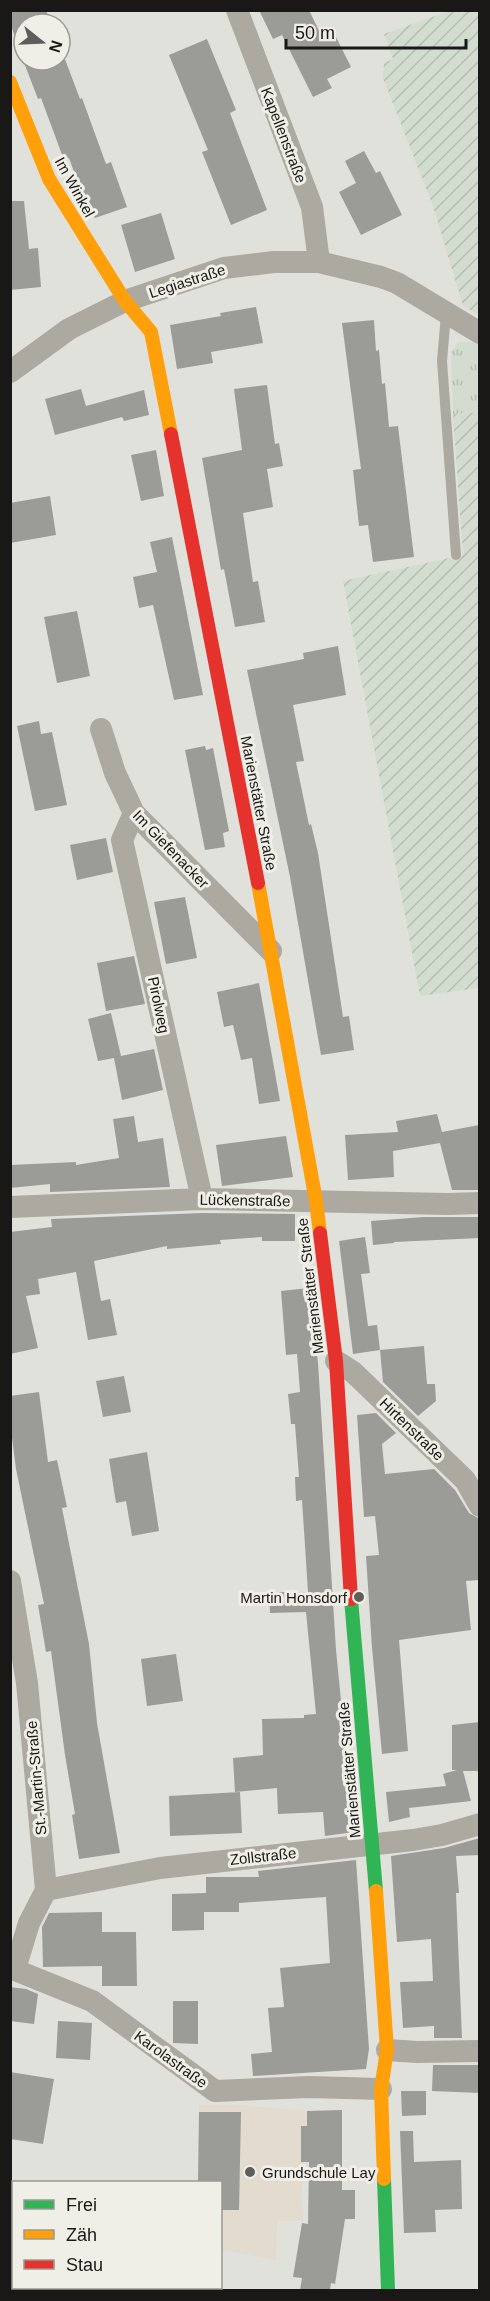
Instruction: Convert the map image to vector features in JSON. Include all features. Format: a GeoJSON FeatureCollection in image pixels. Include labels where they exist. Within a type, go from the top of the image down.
{"type":"FeatureCollection","features":[{"type":"Feature","properties":{"kind":"street","name":"Kapellenstraße"},"geometry":{"type":"LineString","coordinates":[[237,10],[312,207],[319,262]]}},
{"type":"Feature","properties":{"kind":"street","name":"Im Winkel"},"geometry":{"type":"LineString","coordinates":[[10,81],[49,179],[125,301]]}},
{"type":"Feature","properties":{"kind":"street","name":"Legiastraße"},"geometry":{"type":"LineString","coordinates":[[10,372],[69,329],[125,301],[224,268],[274,262],[319,262],[397,283],[480,333]]}},
{"type":"Feature","properties":{"kind":"street","name":"Marienstätter Straße"},"geometry":{"type":"LineString","coordinates":[[125,301],[151,332],[271,951],[316,1202],[336,1361],[354,1649],[372,1844],[387,2050],[381,2089],[388,2290]]}},
{"type":"Feature","properties":{"kind":"street","name":"Im Giefenacker"},"geometry":{"type":"LineString","coordinates":[[100,729],[115,773],[134,813],[271,951]]}},
{"type":"Feature","properties":{"kind":"street","name":"Pirolweg"},"geometry":{"type":"LineString","coordinates":[[134,813],[122,840],[202,1199]]}},
{"type":"Feature","properties":{"kind":"street","name":"Lückenstraße"},"geometry":{"type":"LineString","coordinates":[[10,1207],[202,1199],[480,1203]]}},
{"type":"Feature","properties":{"kind":"street","name":"Hirtenstraße"},"geometry":{"type":"LineString","coordinates":[[336,1361],[353,1372],[465,1480],[480,1506]]}},
{"type":"Feature","properties":{"kind":"street","name":"St.-Martin-Straße"},"geometry":{"type":"LineString","coordinates":[[10,1581],[27,1683],[46,1890]]}},
{"type":"Feature","properties":{"kind":"street","name":"Zollstraße"},"geometry":{"type":"LineString","coordinates":[[46,1890],[160,1868],[442,1835],[480,1824]]}},
{"type":"Feature","properties":{"kind":"street"},"geometry":{"type":"LineString","coordinates":[[13,1968],[29,1923],[46,1890]]}},
{"type":"Feature","properties":{"kind":"street","name":"Karolastraße"},"geometry":{"type":"LineString","coordinates":[[13,1968],[92,2001],[215,2091],[309,2086],[381,2089]]}},
{"type":"Feature","properties":{"kind":"street"},"geometry":{"type":"LineString","coordinates":[[387,2050],[480,2051]]}},
{"type":"Feature","properties":{"kind":"lane"},"geometry":{"type":"LineString","coordinates":[[446,314],[442,361],[456,555]]}},
{"type":"Feature","properties":{"kind":"shaded area","name":"Grundschule Lay"},"geometry":{"type":"Polygon","coordinates":[[[199,2105],[241,2105],[307,2111],[342,2110],[342,2161],[301,2162],[303,2221],[277,2221],[276,2260],[222,2250],[222,2181],[198,2181],[199,2105]]]}},
{"type":"Feature","properties":{"kind":"green space"},"geometry":{"type":"Polygon","coordinates":[[[452,10],[479,11],[479,315],[463,306],[433,206],[383,78],[384,63],[393,59],[384,34],[452,10]]]}},
{"type":"Feature","properties":{"kind":"green space"},"geometry":{"type":"Polygon","coordinates":[[[459,342],[472,342],[479,345],[479,412],[453,414],[451,351],[459,342]]]}},
{"type":"Feature","properties":{"kind":"green space"},"geometry":{"type":"Polygon","coordinates":[[[479,412],[479,988],[420,996],[343,581],[463,555],[453,414],[479,412]]]}},
{"type":"Feature","properties":{"kind":"building"},"geometry":{"type":"Polygon","coordinates":[[[10,10],[46,10],[47,12],[12,12],[12,28],[10,10]]]}},
{"type":"Feature","properties":{"kind":"building"},"geometry":{"type":"Polygon","coordinates":[[[259,10],[309,10],[320,33],[331,27],[351,67],[327,79],[332,88],[313,97],[282,35],[273,39],[259,10]]]}},
{"type":"Feature","properties":{"kind":"building"},"geometry":{"type":"Polygon","coordinates":[[[207,39],[236,110],[230,113],[267,210],[231,225],[202,152],[208,150],[169,55],[207,39]]]}},
{"type":"Feature","properties":{"kind":"building"},"geometry":{"type":"Polygon","coordinates":[[[28,72],[70,72],[80,99],[82,98],[106,164],[111,162],[127,207],[95,218],[85,202],[69,158],[64,160],[41,98],[38,99],[28,72]]]}},
{"type":"Feature","properties":{"kind":"building"},"geometry":{"type":"Polygon","coordinates":[[[364,151],[376,173],[380,171],[402,215],[361,235],[339,192],[356,183],[345,161],[364,151]]]}},
{"type":"Feature","properties":{"kind":"building"},"geometry":{"type":"Polygon","coordinates":[[[10,201],[24,201],[29,249],[38,248],[41,287],[10,290],[10,201]]]}},
{"type":"Feature","properties":{"kind":"building"},"geometry":{"type":"Polygon","coordinates":[[[161,213],[175,259],[135,272],[121,225],[161,213]]]}},
{"type":"Feature","properties":{"kind":"building"},"geometry":{"type":"Polygon","coordinates":[[[256,307],[263,343],[211,352],[213,363],[177,369],[170,325],[256,307]]]}},
{"type":"Feature","properties":{"kind":"building"},"geometry":{"type":"Polygon","coordinates":[[[374,320],[376,351],[379,350],[382,384],[385,383],[389,427],[398,426],[414,557],[373,562],[368,525],[359,526],[353,470],[361,469],[342,323],[374,320]]]}},
{"type":"Feature","properties":{"kind":"building"},"geometry":{"type":"Polygon","coordinates":[[[267,385],[275,444],[279,443],[283,466],[267,469],[273,507],[243,513],[253,582],[258,581],[265,622],[235,627],[224,569],[221,570],[202,458],[242,450],[234,389],[267,385]]]}},
{"type":"Feature","properties":{"kind":"building"},"geometry":{"type":"Polygon","coordinates":[[[81,389],[86,406],[144,390],[149,415],[124,421],[122,417],[55,435],[45,399],[81,389]]]}},
{"type":"Feature","properties":{"kind":"building"},"geometry":{"type":"Polygon","coordinates":[[[156,450],[164,496],[141,501],[131,455],[156,450]]]}},
{"type":"Feature","properties":{"kind":"building"},"geometry":{"type":"Polygon","coordinates":[[[50,496],[56,535],[10,543],[10,503],[50,496]]]}},
{"type":"Feature","properties":{"kind":"building"},"geometry":{"type":"Polygon","coordinates":[[[172,537],[203,695],[174,700],[153,605],[139,608],[133,577],[157,572],[150,542],[172,537]]]}},
{"type":"Feature","properties":{"kind":"building"},"geometry":{"type":"Polygon","coordinates":[[[77,611],[90,676],[57,683],[44,617],[77,611]]]}},
{"type":"Feature","properties":{"kind":"building"},"geometry":{"type":"Polygon","coordinates":[[[338,646],[346,695],[293,705],[304,761],[296,762],[309,825],[311,824],[318,853],[343,1017],[349,1016],[354,1050],[321,1055],[290,877],[247,670],[304,659],[303,653],[338,646]]]}},
{"type":"Feature","properties":{"kind":"building"},"geometry":{"type":"Polygon","coordinates":[[[39,721],[41,734],[52,732],[67,805],[35,811],[17,726],[39,721]]]}},
{"type":"Feature","properties":{"kind":"building"},"geometry":{"type":"Polygon","coordinates":[[[205,746],[206,750],[213,748],[229,831],[223,833],[225,847],[205,850],[185,750],[205,746]]]}},
{"type":"Feature","properties":{"kind":"building"},"geometry":{"type":"Polygon","coordinates":[[[106,838],[113,872],[77,880],[70,845],[106,838]]]}},
{"type":"Feature","properties":{"kind":"building"},"geometry":{"type":"Polygon","coordinates":[[[185,897],[197,958],[166,964],[154,902],[185,897]]]}},
{"type":"Feature","properties":{"kind":"building"},"geometry":{"type":"Polygon","coordinates":[[[134,956],[145,1004],[106,1011],[97,963],[134,956]]]}},
{"type":"Feature","properties":{"kind":"building"},"geometry":{"type":"Polygon","coordinates":[[[259,983],[280,1101],[259,1104],[252,1058],[241,1060],[233,1025],[224,1027],[217,992],[259,983]]]}},
{"type":"Feature","properties":{"kind":"building"},"geometry":{"type":"Polygon","coordinates":[[[111,1013],[121,1056],[154,1049],[163,1090],[122,1100],[114,1058],[98,1061],[88,1019],[111,1013]]]}},
{"type":"Feature","properties":{"kind":"building"},"geometry":{"type":"Polygon","coordinates":[[[437,1114],[442,1132],[479,1125],[480,1190],[452,1190],[440,1143],[393,1151],[394,1177],[348,1180],[345,1135],[398,1132],[396,1121],[437,1114]]]}},
{"type":"Feature","properties":{"kind":"building"},"geometry":{"type":"Polygon","coordinates":[[[134,1116],[138,1142],[163,1138],[170,1187],[50,1192],[50,1184],[10,1188],[10,1165],[76,1162],[76,1165],[119,1158],[113,1119],[134,1116]]]}},
{"type":"Feature","properties":{"kind":"building"},"geometry":{"type":"Polygon","coordinates":[[[286,1136],[293,1177],[222,1186],[216,1145],[286,1136]]]}},
{"type":"Feature","properties":{"kind":"building"},"geometry":{"type":"Polygon","coordinates":[[[202,1213],[295,1214],[295,1241],[262,1241],[262,1237],[220,1240],[221,1244],[167,1249],[167,1246],[94,1261],[101,1301],[110,1299],[117,1335],[88,1340],[76,1272],[38,1279],[40,1294],[26,1296],[38,1348],[10,1354],[10,1232],[52,1227],[51,1219],[202,1213]]]}},
{"type":"Feature","properties":{"kind":"building"},"geometry":{"type":"Polygon","coordinates":[[[424,1217],[480,1217],[480,1238],[373,1245],[371,1221],[424,1217]]]}},
{"type":"Feature","properties":{"kind":"building"},"geometry":{"type":"Polygon","coordinates":[[[365,1237],[370,1273],[361,1274],[368,1326],[377,1325],[380,1350],[353,1354],[339,1241],[365,1237]]]}},
{"type":"Feature","properties":{"kind":"building"},"geometry":{"type":"Polygon","coordinates":[[[309,1288],[318,1363],[336,1650],[354,1832],[325,1836],[323,1812],[278,1814],[277,1788],[235,1792],[233,1758],[263,1755],[262,1719],[304,1718],[304,1715],[316,1714],[306,1612],[270,1613],[269,1592],[308,1592],[302,1500],[296,1501],[295,1477],[299,1477],[295,1424],[291,1424],[288,1394],[300,1392],[297,1354],[286,1355],[281,1291],[309,1288]]]}},
{"type":"Feature","properties":{"kind":"building"},"geometry":{"type":"Polygon","coordinates":[[[424,1346],[427,1384],[435,1384],[436,1401],[418,1416],[383,1382],[380,1350],[424,1346]]]}},
{"type":"Feature","properties":{"kind":"building"},"geometry":{"type":"Polygon","coordinates":[[[124,1376],[131,1412],[103,1417],[96,1381],[124,1376]]]}},
{"type":"Feature","properties":{"kind":"building"},"geometry":{"type":"Polygon","coordinates":[[[39,1392],[48,1462],[57,1460],[67,1507],[62,1508],[89,1644],[97,1723],[120,1853],[79,1859],[72,1815],[75,1814],[51,1651],[46,1652],[38,1605],[44,1604],[16,1469],[10,1422],[10,1396],[39,1392]]]}},
{"type":"Feature","properties":{"kind":"building"},"geometry":{"type":"Polygon","coordinates":[[[376,1413],[396,1433],[382,1444],[385,1474],[434,1469],[455,1490],[469,1513],[480,1519],[480,1580],[466,1581],[471,1630],[399,1640],[408,1751],[382,1754],[366,1556],[379,1555],[375,1516],[364,1517],[357,1415],[376,1413]]]}},
{"type":"Feature","properties":{"kind":"building"},"geometry":{"type":"Polygon","coordinates":[[[147,1452],[159,1531],[132,1536],[126,1501],[116,1503],[109,1459],[147,1452]]]}},
{"type":"Feature","properties":{"kind":"building"},"geometry":{"type":"Polygon","coordinates":[[[176,1654],[183,1701],[147,1706],[141,1659],[176,1654]]]}},
{"type":"Feature","properties":{"kind":"building"},"geometry":{"type":"Polygon","coordinates":[[[480,1722],[480,1771],[463,1771],[471,1801],[409,1808],[410,1817],[389,1822],[386,1792],[446,1786],[443,1774],[457,1770],[452,1770],[452,1725],[480,1722]]]}},
{"type":"Feature","properties":{"kind":"building"},"geometry":{"type":"Polygon","coordinates":[[[240,1792],[242,1833],[170,1836],[169,1796],[240,1792]]]}},
{"type":"Feature","properties":{"kind":"building"},"geometry":{"type":"Polygon","coordinates":[[[480,1838],[480,1855],[456,1856],[462,2038],[434,2038],[434,2026],[403,2028],[400,1982],[433,1981],[431,1939],[397,1942],[391,1856],[444,1848],[480,1838]]]}},
{"type":"Feature","properties":{"kind":"building"},"geometry":{"type":"Polygon","coordinates":[[[356,1860],[369,2049],[366,2069],[253,2076],[251,2054],[272,2052],[268,2008],[284,2007],[280,1968],[330,1963],[326,1897],[239,1903],[239,1912],[204,1912],[204,1930],[172,1931],[172,1894],[206,1893],[206,1877],[259,1877],[258,1871],[356,1860]]]}},
{"type":"Feature","properties":{"kind":"building"},"geometry":{"type":"Polygon","coordinates":[[[102,1912],[102,1932],[136,1932],[137,1986],[102,1986],[102,1966],[43,1967],[42,1927],[49,1913],[102,1912]]]}},
{"type":"Feature","properties":{"kind":"building"},"geometry":{"type":"Polygon","coordinates":[[[10,1987],[26,1989],[38,1994],[34,2024],[10,2021],[10,1987]]]}},
{"type":"Feature","properties":{"kind":"building"},"geometry":{"type":"Polygon","coordinates":[[[173,2001],[198,2001],[198,2044],[173,2043],[173,2001]]]}},
{"type":"Feature","properties":{"kind":"building"},"geometry":{"type":"Polygon","coordinates":[[[58,2021],[92,2023],[90,2060],[56,2058],[58,2021]]]}},
{"type":"Feature","properties":{"kind":"building"},"geometry":{"type":"Polygon","coordinates":[[[433,2065],[480,2065],[480,2093],[432,2091],[433,2065]]]}},
{"type":"Feature","properties":{"kind":"building"},"geometry":{"type":"Polygon","coordinates":[[[10,2072],[54,2079],[43,2144],[10,2139],[10,2072]]]}},
{"type":"Feature","properties":{"kind":"building"},"geometry":{"type":"Polygon","coordinates":[[[401,2091],[426,2091],[426,2115],[402,2116],[401,2091]]]}},
{"type":"Feature","properties":{"kind":"building"},"geometry":{"type":"Polygon","coordinates":[[[342,2110],[342,2190],[355,2190],[355,2219],[345,2219],[335,2284],[331,2283],[330,2290],[300,2290],[302,2278],[293,2277],[302,2223],[308,2224],[309,2162],[301,2162],[301,2126],[307,2126],[307,2111],[342,2110]]]}},
{"type":"Feature","properties":{"kind":"building"},"geometry":{"type":"Polygon","coordinates":[[[199,2112],[241,2112],[239,2210],[222,2210],[222,2181],[198,2181],[199,2112]]]}},
{"type":"Feature","properties":{"kind":"building"},"geometry":{"type":"Polygon","coordinates":[[[400,2131],[413,2131],[414,2162],[461,2160],[462,2209],[435,2210],[436,2232],[404,2233],[400,2131]]]}},
{"type":"Feature","properties":{"kind":"traffic: fast"},"geometry":{"type":"LineString","coordinates":[[351,1599],[376,1891]]}},
{"type":"Feature","properties":{"kind":"traffic: fast"},"geometry":{"type":"LineString","coordinates":[[384,2179],[388,2290]]}},
{"type":"Feature","properties":{"kind":"traffic: slow"},"geometry":{"type":"LineString","coordinates":[[10,82],[49,179],[125,301],[151,332],[171,434]]}},
{"type":"Feature","properties":{"kind":"traffic: slow"},"geometry":{"type":"LineString","coordinates":[[258,883],[320,1233]]}},
{"type":"Feature","properties":{"kind":"traffic: slow"},"geometry":{"type":"LineString","coordinates":[[376,1891],[387,2050],[381,2089],[384,2179]]}},
{"type":"Feature","properties":{"kind":"traffic: jam"},"geometry":{"type":"LineString","coordinates":[[171,434],[258,883]]}},
{"type":"Feature","properties":{"kind":"traffic: jam"},"geometry":{"type":"LineString","coordinates":[[320,1233],[336,1361],[351,1599]]}},
{"type":"Feature","properties":{"kind":"place","name":"Martin Honsdorf"},"geometry":{"type":"Point","coordinates":[359,1597]}},
{"type":"Feature","properties":{"kind":"place","name":"Grundschule Lay"},"geometry":{"type":"Point","coordinates":[250,2172]}}]}
